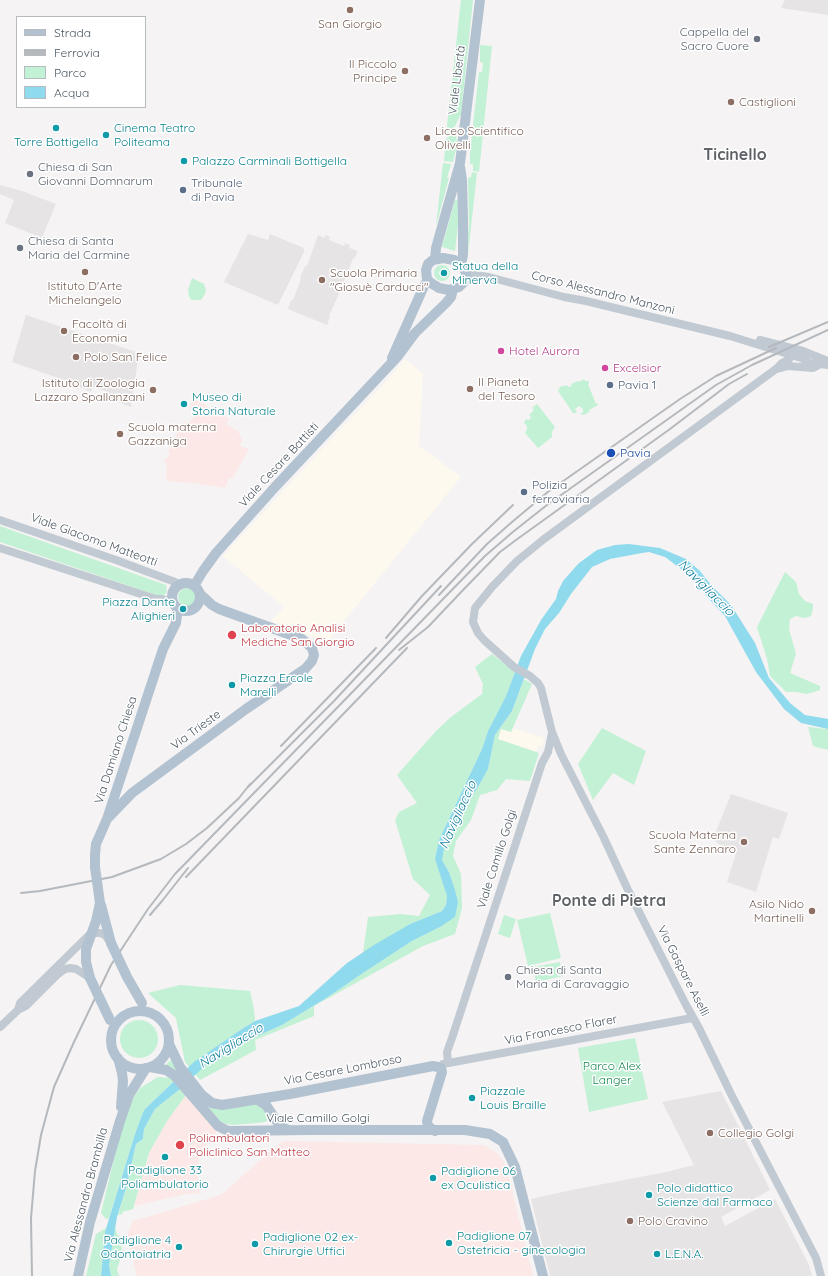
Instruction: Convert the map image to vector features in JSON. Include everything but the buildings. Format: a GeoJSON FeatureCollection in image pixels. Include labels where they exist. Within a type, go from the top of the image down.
{"type":"FeatureCollection","features":[{"type":"Feature","properties":{"kind":"main road","name":"Viale Libertà"},"geometry":{"type":"LineString","coordinates":[[435,259],[436,248],[460,163],[480,0]]}},
{"type":"Feature","properties":{"kind":"main road","name":"Viale Libertà"},"geometry":{"type":"LineString","coordinates":[[460,163],[463,218],[463,255],[461,265]]}},
{"type":"Feature","properties":{"kind":"main road"},"geometry":{"type":"LineString","coordinates":[[447,258],[454,260],[461,265],[466,274],[465,281],[463,284],[453,289],[449,290],[435,286],[428,280],[426,275],[426,267],[435,259],[447,258]]}},
{"type":"Feature","properties":{"kind":"main road","name":"Viale Cesare Battisti"},"geometry":{"type":"LineString","coordinates":[[389,365],[428,280]]}},
{"type":"Feature","properties":{"kind":"main road","name":"Viale Cesare Battisti"},"geometry":{"type":"LineString","coordinates":[[197,590],[202,573],[216,553],[275,487],[360,398],[401,352],[415,333],[451,297],[453,289]]}},
{"type":"Feature","properties":{"kind":"main road"},"geometry":{"type":"LineString","coordinates":[[188,584],[197,590],[200,601],[194,609],[183,611],[175,605],[174,592],[180,585],[188,584]]}},
{"type":"Feature","properties":{"kind":"main road","name":"Via Trieste"},"geometry":{"type":"LineString","coordinates":[[107,819],[132,793],[246,709],[306,669],[314,658],[313,652],[308,644],[302,639],[219,609],[212,605],[197,590]]}},
{"type":"Feature","properties":{"kind":"main road","name":"Via Damiano Chiesa"},"geometry":{"type":"LineString","coordinates":[[150,1012],[142,1003],[127,977],[111,943],[100,903],[95,867],[95,855],[96,844],[107,819],[163,649],[176,623],[178,615],[175,605]]}},
{"type":"Feature","properties":{"kind":"main road"},"geometry":{"type":"LineString","coordinates":[[118,782],[122,791],[132,793]]}},
{"type":"Feature","properties":{"kind":"main road","name":"Via Damiano Chiesa"},"geometry":{"type":"LineString","coordinates":[[100,903],[98,915],[87,944],[85,958],[90,978],[112,1024]]}},
{"type":"Feature","properties":{"kind":"main road"},"geometry":{"type":"LineString","coordinates":[[148,1068],[157,1064],[167,1052],[169,1034],[159,1017],[150,1012],[136,1011],[129,1013],[118,1022],[112,1024],[112,1043],[118,1058],[130,1067],[138,1069],[148,1068],[173,1071]]}},
{"type":"Feature","properties":{"kind":"main road","name":"Viale Camillo Golgi"},"geometry":{"type":"LineString","coordinates":[[169,1044],[173,1071],[199,1097],[218,1126],[233,1132],[288,1130],[465,1130],[490,1134],[503,1142],[515,1167],[543,1276]]}},
{"type":"Feature","properties":{"kind":"main road","name":"Via Alessandro Brambilla"},"geometry":{"type":"LineString","coordinates":[[118,1058],[123,1081],[120,1121]]}},
{"type":"Feature","properties":{"kind":"main road"},"geometry":{"type":"LineString","coordinates":[[414,1131],[421,1128],[427,1118],[442,1072],[440,1068],[433,1066]]}},
{"type":"Feature","properties":{"kind":"main road","name":"Via Cesare Lombroso"},"geometry":{"type":"LineString","coordinates":[[258,1100],[433,1066]]}},
{"type":"Feature","properties":{"kind":"main road","name":"Via Alessandro Brambilla"},"geometry":{"type":"LineString","coordinates":[[78,1276],[90,1222],[120,1121],[129,1095],[148,1068]]}},
{"type":"Feature","properties":{"kind":"main road"},"geometry":{"type":"LineString","coordinates":[[136,1085],[150,1076],[173,1071]]}},
{"type":"Feature","properties":{"kind":"main road","name":"Viale Camillo Golgi"},"geometry":{"type":"LineString","coordinates":[[199,1097],[212,1103],[222,1105],[258,1100]]}},
{"type":"Feature","properties":{"kind":"main road"},"geometry":{"type":"LineString","coordinates":[[258,1100],[266,1105],[279,1124],[288,1130]]}},
{"type":"Feature","properties":{"kind":"main road"},"geometry":{"type":"LineString","coordinates":[[256,1131],[270,1120],[271,1116],[269,1109]]}},
{"type":"Feature","properties":{"kind":"main road"},"geometry":{"type":"LineString","coordinates":[[427,1118],[428,1126],[435,1131]]}},
{"type":"Feature","properties":{"kind":"street","name":"Corso Alessandro Manzoni"},"geometry":{"type":"LineString","coordinates":[[466,274],[489,277],[564,298],[586,301],[735,338],[753,344],[789,360]]}},
{"type":"Feature","properties":{"kind":"street","name":"Corso Alessandro Manzoni"},"geometry":{"type":"LineString","coordinates":[[735,338],[754,339],[802,355]]}},
{"type":"Feature","properties":{"kind":"street"},"geometry":{"type":"LineString","coordinates":[[789,360],[802,355],[810,363],[818,359],[828,361]]}},
{"type":"Feature","properties":{"kind":"street"},"geometry":{"type":"LineString","coordinates":[[789,360],[813,368],[818,359]]}},
{"type":"Feature","properties":{"kind":"street"},"geometry":{"type":"LineString","coordinates":[[818,359],[828,365]]}},
{"type":"Feature","properties":{"kind":"street","name":"Via Gaspare Aselli"},"geometry":{"type":"LineString","coordinates":[[789,360],[544,539],[517,561],[492,587],[475,608],[474,622],[478,633],[484,640],[514,667],[530,676],[538,683],[542,691],[552,732],[561,754],[692,1018],[699,1028],[734,1101],[816,1258],[821,1276]]}},
{"type":"Feature","properties":{"kind":"street","name":"Viale Giacomo Matteotti"},"geometry":{"type":"LineString","coordinates":[[0,520],[116,560],[180,585]]}},
{"type":"Feature","properties":{"kind":"street"},"geometry":{"type":"LineString","coordinates":[[0,548],[156,599],[161,599],[175,605]]}},
{"type":"Feature","properties":{"kind":"street","name":"Viale Camillo Golgi"},"geometry":{"type":"LineString","coordinates":[[449,1063],[448,1052],[452,1038],[542,762],[548,752],[552,732]]}},
{"type":"Feature","properties":{"kind":"street"},"geometry":{"type":"LineString","coordinates":[[18,1010],[20,1003],[91,933],[100,933],[111,943]]}},
{"type":"Feature","properties":{"kind":"street"},"geometry":{"type":"LineString","coordinates":[[0,1027],[18,1010],[26,1006],[65,969],[76,969],[90,978]]}},
{"type":"Feature","properties":{"kind":"street","name":"Via Francesco Flarer"},"geometry":{"type":"LineString","coordinates":[[433,1066],[692,1018]]}},
{"type":"Feature","properties":{"kind":"street"},"geometry":{"type":"LineString","coordinates":[[442,1072],[449,1063]]}},
{"type":"Feature","properties":{"kind":"shaded area"},"geometry":{"type":"Polygon","coordinates":[[[785,0],[828,0],[828,15],[781,8],[785,0]]]}},
{"type":"Feature","properties":{"kind":"shaded area"},"geometry":{"type":"Polygon","coordinates":[[[0,185],[22,191],[56,204],[42,238],[5,223],[14,200],[0,194],[0,185]]]}},
{"type":"Feature","properties":{"kind":"shaded area"},"geometry":{"type":"Polygon","coordinates":[[[248,234],[268,240],[270,234],[304,248],[304,252],[278,305],[224,282],[248,234]]]}},
{"type":"Feature","properties":{"kind":"shaded area","name":"Scuola Primaria \"Giosuè Carducci\""},"geometry":{"type":"Polygon","coordinates":[[[318,235],[324,238],[326,235],[330,237],[329,240],[344,246],[345,243],[350,245],[349,248],[358,251],[353,259],[329,316],[327,325],[288,309],[291,300],[293,300],[305,266],[307,266],[318,235]]]}},
{"type":"Feature","properties":{"kind":"shaded area","name":"Polo San Felice"},"geometry":{"type":"Polygon","coordinates":[[[26,315],[139,353],[131,407],[107,398],[108,392],[93,387],[91,392],[64,380],[12,362],[26,315]]]}},
{"type":"Feature","properties":{"kind":"shaded area"},"geometry":{"type":"Polygon","coordinates":[[[405,359],[423,374],[419,446],[461,477],[327,642],[271,621],[284,607],[223,556],[382,386],[405,359]]]}},
{"type":"Feature","properties":{"kind":"shaded area"},"geometry":{"type":"Polygon","coordinates":[[[194,399],[229,419],[226,424],[238,431],[242,440],[240,446],[249,449],[232,479],[229,478],[225,488],[194,483],[166,481],[167,463],[164,463],[166,458],[168,458],[170,453],[168,452],[183,422],[189,422],[194,418],[192,410],[189,408],[194,399]]]}},
{"type":"Feature","properties":{"kind":"shaded area"},"geometry":{"type":"Polygon","coordinates":[[[513,728],[544,738],[542,747],[538,746],[536,752],[498,739],[501,729],[511,732],[513,728]]]}},
{"type":"Feature","properties":{"kind":"shaded area","name":"Scuola Materna Sante Zennaro"},"geometry":{"type":"Polygon","coordinates":[[[731,794],[788,813],[779,839],[773,837],[756,892],[727,882],[737,850],[720,845],[713,839],[731,794]]]}},
{"type":"Feature","properties":{"kind":"shaded area","name":"Polo Cravino"},"geometry":{"type":"Polygon","coordinates":[[[721,1091],[770,1190],[721,1217],[725,1226],[775,1199],[809,1265],[812,1276],[550,1276],[531,1199],[694,1165],[662,1102],[721,1091]]]}},
{"type":"Feature","properties":{"kind":"shaded area","name":"Poliambulatori Policlinico San Matteo"},"geometry":{"type":"Polygon","coordinates":[[[186,1095],[216,1129],[215,1139],[199,1151],[198,1177],[200,1193],[186,1194],[134,1206],[149,1153],[167,1121],[186,1095]]]}},
{"type":"Feature","properties":{"kind":"shaded area"},"geometry":{"type":"Polygon","coordinates":[[[287,1141],[486,1146],[498,1154],[504,1162],[507,1170],[533,1276],[137,1276],[127,1236],[133,1221],[221,1195],[280,1143],[287,1141]]]}},
{"type":"Feature","properties":{"kind":"green space"},"geometry":{"type":"Polygon","coordinates":[[[461,0],[473,0],[461,114],[454,128],[446,135],[461,0]]]}},
{"type":"Feature","properties":{"kind":"green space"},"geometry":{"type":"Polygon","coordinates":[[[480,45],[492,46],[479,172],[473,171],[473,164],[470,164],[470,152],[479,72],[482,72],[483,63],[480,62],[480,45]]]}},
{"type":"Feature","properties":{"kind":"green space"},"geometry":{"type":"Polygon","coordinates":[[[453,132],[456,134],[457,144],[453,162],[444,161],[446,139],[453,132]]]}},
{"type":"Feature","properties":{"kind":"green space"},"geometry":{"type":"Polygon","coordinates":[[[443,163],[451,164],[447,178],[449,178],[436,226],[443,163]]]}},
{"type":"Feature","properties":{"kind":"green space"},"geometry":{"type":"Polygon","coordinates":[[[472,172],[477,173],[468,254],[466,254],[469,225],[468,178],[471,177],[472,172]]]}},
{"type":"Feature","properties":{"kind":"green space"},"geometry":{"type":"Polygon","coordinates":[[[455,200],[458,200],[458,225],[455,251],[442,247],[455,200]]]}},
{"type":"Feature","properties":{"kind":"green space"},"geometry":{"type":"Polygon","coordinates":[[[442,265],[449,270],[450,273],[445,280],[442,281],[435,276],[434,273],[439,266],[442,265]]]}},
{"type":"Feature","properties":{"kind":"green space"},"geometry":{"type":"Polygon","coordinates":[[[192,278],[204,284],[206,290],[201,300],[191,300],[189,296],[188,290],[192,278]]]}},
{"type":"Feature","properties":{"kind":"green space"},"geometry":{"type":"Polygon","coordinates":[[[584,379],[585,381],[589,381],[588,384],[596,404],[597,403],[598,405],[584,415],[580,414],[583,412],[583,409],[579,406],[575,409],[577,413],[573,413],[558,391],[560,387],[567,385],[568,387],[572,386],[571,384],[584,379]]]}},
{"type":"Feature","properties":{"kind":"green space"},"geometry":{"type":"Polygon","coordinates":[[[537,404],[555,427],[552,432],[552,437],[538,448],[525,433],[527,426],[524,423],[526,419],[529,420],[531,417],[529,415],[534,410],[532,408],[537,404]]]}},
{"type":"Feature","properties":{"kind":"green space"},"geometry":{"type":"Polygon","coordinates":[[[0,526],[166,585],[167,592],[162,597],[0,542],[0,526]]]}},
{"type":"Feature","properties":{"kind":"green space"},"geometry":{"type":"Polygon","coordinates":[[[785,572],[796,582],[799,594],[805,601],[813,604],[811,616],[805,618],[796,616],[790,619],[789,629],[796,654],[790,673],[820,686],[820,690],[807,694],[786,692],[770,676],[767,659],[757,627],[785,572]]]}},
{"type":"Feature","properties":{"kind":"green space"},"geometry":{"type":"Polygon","coordinates":[[[187,588],[193,591],[196,597],[193,603],[187,606],[181,603],[178,597],[181,591],[187,588]]]}},
{"type":"Feature","properties":{"kind":"green space"},"geometry":{"type":"Polygon","coordinates":[[[492,654],[515,672],[506,696],[488,731],[482,749],[439,840],[435,859],[445,887],[447,896],[446,905],[442,911],[410,924],[363,953],[368,917],[400,914],[419,916],[430,895],[413,879],[395,820],[399,812],[417,803],[397,775],[436,731],[451,717],[482,694],[483,684],[475,667],[492,654]]]}},
{"type":"Feature","properties":{"kind":"green space"},"geometry":{"type":"Polygon","coordinates":[[[524,679],[532,684],[511,732],[501,729],[498,739],[539,753],[530,781],[506,779],[497,790],[480,795],[471,820],[456,841],[453,856],[461,874],[462,908],[455,934],[423,946],[314,1006],[314,1016],[255,1040],[256,1050],[200,1080],[195,1074],[207,1064],[216,1061],[246,1041],[282,1025],[328,997],[412,941],[440,927],[458,902],[449,872],[442,860],[445,844],[457,824],[461,812],[488,769],[495,735],[512,711],[524,679]]]}},
{"type":"Feature","properties":{"kind":"green space"},"geometry":{"type":"Polygon","coordinates":[[[808,727],[828,729],[828,750],[813,746],[808,727]]]}},
{"type":"Feature","properties":{"kind":"green space"},"geometry":{"type":"Polygon","coordinates":[[[602,728],[646,751],[634,785],[613,773],[593,800],[578,764],[602,728]]]}},
{"type":"Feature","properties":{"kind":"green space"},"geometry":{"type":"Polygon","coordinates":[[[550,913],[561,958],[528,966],[517,920],[550,913]]]}},
{"type":"Feature","properties":{"kind":"green space"},"geometry":{"type":"Polygon","coordinates":[[[504,915],[516,919],[510,938],[498,934],[504,915]]]}},
{"type":"Feature","properties":{"kind":"green space"},"geometry":{"type":"Polygon","coordinates":[[[560,962],[563,976],[536,982],[533,967],[560,962]]]}},
{"type":"Feature","properties":{"kind":"green space"},"geometry":{"type":"Polygon","coordinates":[[[180,985],[250,991],[255,1021],[189,1067],[185,1062],[176,1018],[148,993],[180,985]]]}},
{"type":"Feature","properties":{"kind":"green space"},"geometry":{"type":"Polygon","coordinates":[[[139,1020],[149,1023],[155,1029],[158,1039],[155,1049],[149,1055],[139,1058],[129,1055],[123,1049],[120,1039],[123,1029],[129,1023],[139,1020]]]}},
{"type":"Feature","properties":{"kind":"green space","name":"Parco Alex Langer"},"geometry":{"type":"Polygon","coordinates":[[[635,1038],[648,1099],[589,1112],[578,1048],[635,1038]]]}},
{"type":"Feature","properties":{"kind":"green space"},"geometry":{"type":"Polygon","coordinates":[[[172,1058],[207,1103],[255,1104],[262,1107],[269,1116],[268,1120],[265,1122],[232,1125],[222,1123],[177,1071],[166,1065],[172,1058]]]}},
{"type":"Feature","properties":{"kind":"green space"},"geometry":{"type":"Polygon","coordinates":[[[158,1077],[171,1078],[174,1081],[144,1110],[109,1218],[106,1219],[101,1213],[122,1125],[132,1100],[140,1088],[158,1077]]]}},
{"type":"Feature","properties":{"kind":"green space"},"geometry":{"type":"Polygon","coordinates":[[[180,1089],[186,1095],[167,1121],[149,1153],[133,1209],[122,1212],[123,1214],[118,1215],[136,1144],[143,1139],[144,1129],[155,1109],[180,1089]]]}},
{"type":"Feature","properties":{"kind":"green space"},"geometry":{"type":"Polygon","coordinates":[[[115,1227],[117,1234],[121,1238],[122,1254],[117,1269],[119,1276],[111,1276],[109,1265],[115,1227]]]}},
{"type":"Feature","properties":{"kind":"green space"},"geometry":{"type":"Polygon","coordinates":[[[106,1228],[101,1276],[86,1276],[96,1234],[106,1228]]]}},
{"type":"Feature","properties":{"kind":"water","name":"Navigliaccio"},"geometry":{"type":"Polygon","coordinates":[[[629,544],[660,548],[686,559],[700,571],[711,585],[731,605],[755,643],[769,678],[790,703],[805,715],[828,719],[828,729],[801,723],[784,709],[756,672],[725,616],[697,586],[689,575],[665,557],[649,552],[610,559],[592,567],[571,594],[559,613],[545,629],[535,649],[512,711],[495,735],[488,769],[461,812],[457,824],[445,844],[442,860],[449,872],[458,902],[455,917],[440,927],[412,941],[328,997],[282,1025],[246,1041],[216,1061],[207,1064],[180,1089],[155,1109],[144,1129],[143,1139],[136,1144],[126,1188],[117,1217],[109,1265],[111,1276],[101,1276],[105,1232],[135,1134],[144,1110],[194,1062],[242,1029],[255,1021],[299,1006],[347,963],[374,945],[410,924],[442,911],[446,905],[447,896],[435,859],[439,840],[482,749],[488,731],[506,696],[521,656],[541,620],[556,599],[563,581],[579,563],[597,550],[615,545],[629,544]]]}},
{"type":"Feature","properties":{"kind":"railway"},"geometry":{"type":"LineString","coordinates":[[769,347],[828,322]]}},
{"type":"Feature","properties":{"kind":"railway"},"geometry":{"type":"LineString","coordinates":[[32,1276],[31,1218],[35,1171],[41,1135],[54,1087],[111,965],[148,909],[175,874],[485,556],[514,531],[547,505],[716,385],[752,365],[828,330]]}},
{"type":"Feature","properties":{"kind":"railway"},"geometry":{"type":"LineString","coordinates":[[439,595],[487,544],[549,491],[680,399],[716,376],[776,348]]}},
{"type":"Feature","properties":{"kind":"railway"},"geometry":{"type":"LineString","coordinates":[[399,650],[428,627],[500,552],[670,429],[729,384],[747,374]]}},
{"type":"Feature","properties":{"kind":"railway"},"geometry":{"type":"LineString","coordinates":[[386,638],[422,596],[472,544],[513,505]]}},
{"type":"Feature","properties":{"kind":"railway"},"geometry":{"type":"LineString","coordinates":[[247,788],[334,701],[441,586]]}},
{"type":"Feature","properties":{"kind":"railway"},"geometry":{"type":"LineString","coordinates":[[281,746],[376,648]]}},
{"type":"Feature","properties":{"kind":"railway"},"geometry":{"type":"LineString","coordinates":[[186,877],[407,648]]}},
{"type":"Feature","properties":{"kind":"railway"},"geometry":{"type":"LineString","coordinates":[[21,893],[40,891],[112,877],[161,859],[186,844],[207,828],[239,798],[250,784]]}},
{"type":"Feature","properties":{"kind":"railway"},"geometry":{"type":"LineString","coordinates":[[150,915],[188,868]]}},
{"type":"Feature","properties":{"kind":"place","name":"San Giorgio"},"geometry":{"type":"Point","coordinates":[350,10]}},
{"type":"Feature","properties":{"kind":"place","name":"Cappella del Sacro Cuore"},"geometry":{"type":"Point","coordinates":[757,39]}},
{"type":"Feature","properties":{"kind":"place","name":"Il Piccolo Principe"},"geometry":{"type":"Point","coordinates":[405,71]}},
{"type":"Feature","properties":{"kind":"place","name":"Castiglioni"},"geometry":{"type":"Point","coordinates":[731,102]}},
{"type":"Feature","properties":{"kind":"place","name":"Torre Bottigella"},"geometry":{"type":"Point","coordinates":[56,128]}},
{"type":"Feature","properties":{"kind":"place","name":"Cinema Teatro Politeama"},"geometry":{"type":"Point","coordinates":[106,135]}},
{"type":"Feature","properties":{"kind":"place","name":"Liceo Scientifico Olivelli"},"geometry":{"type":"Point","coordinates":[427,138]}},
{"type":"Feature","properties":{"kind":"place","name":"Palazzo Carminali Bottigella"},"geometry":{"type":"Point","coordinates":[184,161]}},
{"type":"Feature","properties":{"kind":"place","name":"Chiesa di San Giovanni Domnarum"},"geometry":{"type":"Point","coordinates":[30,174]}},
{"type":"Feature","properties":{"kind":"place","name":"Tribunale di Pavia"},"geometry":{"type":"Point","coordinates":[183,190]}},
{"type":"Feature","properties":{"kind":"place","name":"Chiesa di Santa Maria del Carmine"},"geometry":{"type":"Point","coordinates":[20,248]}},
{"type":"Feature","properties":{"kind":"place","name":"Istituto D'Arte Michelangelo"},"geometry":{"type":"Point","coordinates":[85,272]}},
{"type":"Feature","properties":{"kind":"place","name":"Statua della Minerva"},"geometry":{"type":"Point","coordinates":[444,273]}},
{"type":"Feature","properties":{"kind":"place","name":"Scuola Primaria \"Giosuè Carducci\""},"geometry":{"type":"Point","coordinates":[322,280]}},
{"type":"Feature","properties":{"kind":"place","name":"Facoltà di Economia"},"geometry":{"type":"Point","coordinates":[64,331]}},
{"type":"Feature","properties":{"kind":"place","name":"Hotel Aurora"},"geometry":{"type":"Point","coordinates":[501,351]}},
{"type":"Feature","properties":{"kind":"place","name":"Polo San Felice"},"geometry":{"type":"Point","coordinates":[76,357]}},
{"type":"Feature","properties":{"kind":"place","name":"Excelsior"},"geometry":{"type":"Point","coordinates":[605,368]}},
{"type":"Feature","properties":{"kind":"place","name":"Pavia 1"},"geometry":{"type":"Point","coordinates":[610,385]}},
{"type":"Feature","properties":{"kind":"place","name":"Il Pianeta del Tesoro"},"geometry":{"type":"Point","coordinates":[470,389]}},
{"type":"Feature","properties":{"kind":"place","name":"Istituto di Zoologia Lazzaro Spallanzani"},"geometry":{"type":"Point","coordinates":[153,390]}},
{"type":"Feature","properties":{"kind":"place","name":"Museo di Storia Naturale"},"geometry":{"type":"Point","coordinates":[184,404]}},
{"type":"Feature","properties":{"kind":"place","name":"Scuola materna Gazzaniga"},"geometry":{"type":"Point","coordinates":[120,434]}},
{"type":"Feature","properties":{"kind":"place","name":"Pavia"},"geometry":{"type":"Point","coordinates":[611,453]}},
{"type":"Feature","properties":{"kind":"place","name":"Polizia ferroviaria"},"geometry":{"type":"Point","coordinates":[524,492]}},
{"type":"Feature","properties":{"kind":"place","name":"Piazza Dante Alighieri"},"geometry":{"type":"Point","coordinates":[183,609]}},
{"type":"Feature","properties":{"kind":"place","name":"Laboratorio Analisi Mediche San Giorgio"},"geometry":{"type":"Point","coordinates":[232,635]}},
{"type":"Feature","properties":{"kind":"place","name":"Piazza Ercole Marelli"},"geometry":{"type":"Point","coordinates":[232,685]}},
{"type":"Feature","properties":{"kind":"place","name":"Scuola Materna Sante Zennaro"},"geometry":{"type":"Point","coordinates":[744,842]}},
{"type":"Feature","properties":{"kind":"place","name":"Asilo Nido Martinelli"},"geometry":{"type":"Point","coordinates":[812,911]}},
{"type":"Feature","properties":{"kind":"place","name":"Chiesa di Santa Maria di Caravaggio"},"geometry":{"type":"Point","coordinates":[508,977]}},
{"type":"Feature","properties":{"kind":"place","name":"Piazzale Louis Braille"},"geometry":{"type":"Point","coordinates":[472,1098]}},
{"type":"Feature","properties":{"kind":"place","name":"Collegio Golgi"},"geometry":{"type":"Point","coordinates":[710,1133]}},
{"type":"Feature","properties":{"kind":"place","name":"Poliambulatori Policlinico San Matteo"},"geometry":{"type":"Point","coordinates":[180,1145]}},
{"type":"Feature","properties":{"kind":"place","name":"Padiglione 33 Poliambulatorio"},"geometry":{"type":"Point","coordinates":[165,1157]}},
{"type":"Feature","properties":{"kind":"place","name":"Padiglione 06 ex Oculistica"},"geometry":{"type":"Point","coordinates":[433,1178]}},
{"type":"Feature","properties":{"kind":"place","name":"Polo didattico Scienze dal Farmaco"},"geometry":{"type":"Point","coordinates":[649,1195]}},
{"type":"Feature","properties":{"kind":"place","name":"Polo Cravino"},"geometry":{"type":"Point","coordinates":[630,1221]}},
{"type":"Feature","properties":{"kind":"place","name":"Padiglione 07 Ostetricia - ginecologia"},"geometry":{"type":"Point","coordinates":[449,1243]}},
{"type":"Feature","properties":{"kind":"place","name":"Padiglione 02 ex- Chirurgie Uffici"},"geometry":{"type":"Point","coordinates":[255,1244]}},
{"type":"Feature","properties":{"kind":"place","name":"Padiglione 4 Odontoiatria"},"geometry":{"type":"Point","coordinates":[179,1247]}},
{"type":"Feature","properties":{"kind":"place","name":"L.E.N.A."},"geometry":{"type":"Point","coordinates":[657,1254]}},
{"type":"Feature","properties":{"kind":"district","name":"Ticinello"},"geometry":{"type":"Point","coordinates":[735,155]}},
{"type":"Feature","properties":{"kind":"district","name":"Ponte di Pietra"},"geometry":{"type":"Point","coordinates":[609,901]}}]}
